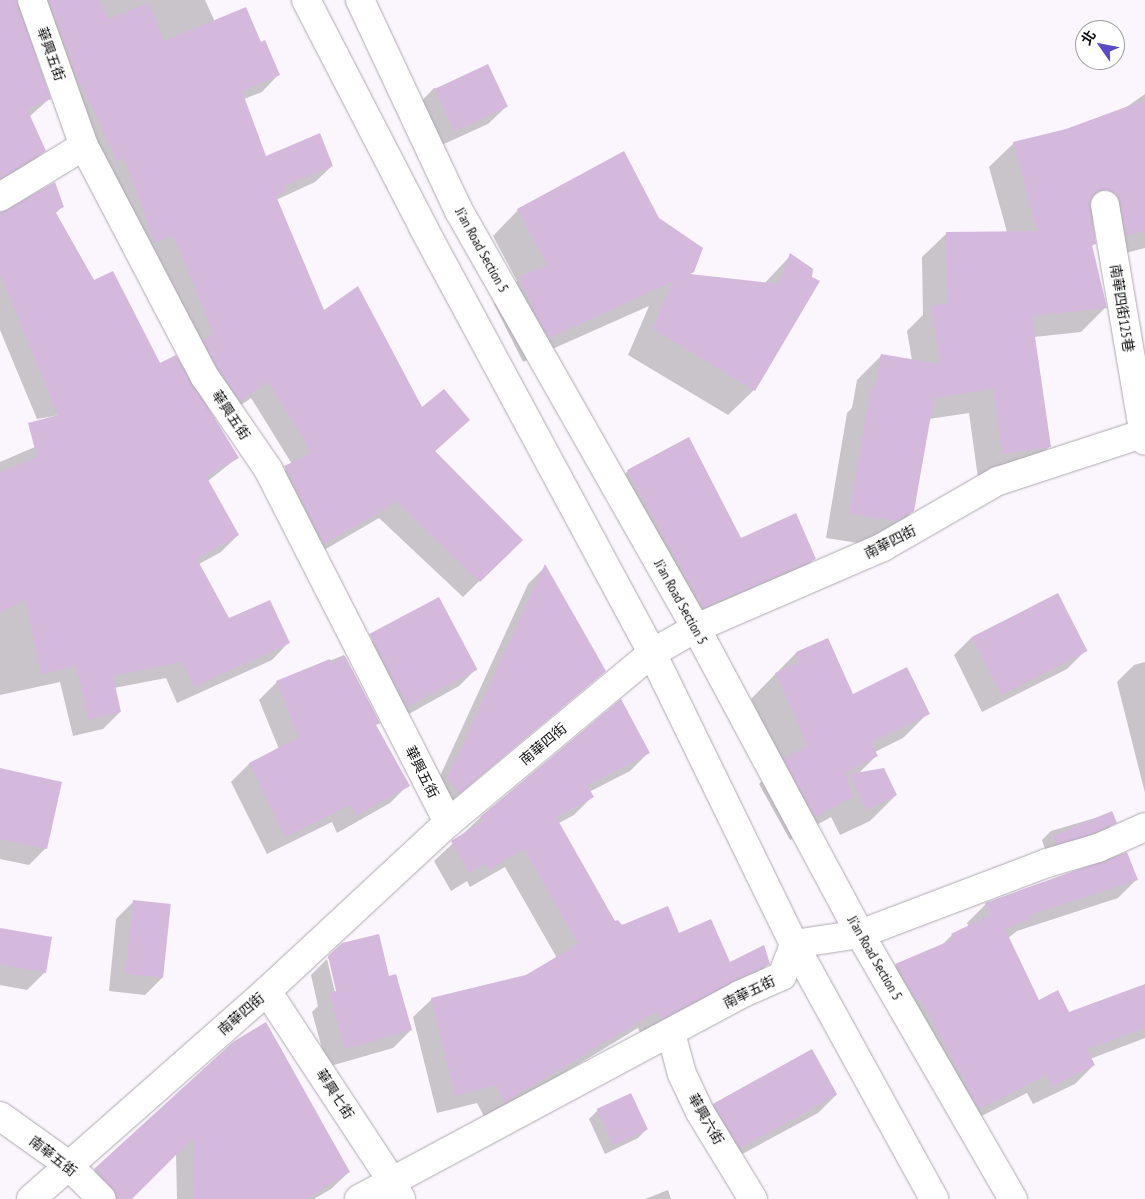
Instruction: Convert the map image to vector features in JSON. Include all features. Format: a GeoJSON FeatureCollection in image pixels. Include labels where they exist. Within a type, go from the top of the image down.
{"type":"FeatureCollection","features":[{"type":"Feature","properties":{"kind":"street","name":"華興五街"},"geometry":{"type":"LineString","coordinates":[[32,0],[84,146],[205,377],[268,469],[448,823]]}},
{"type":"Feature","properties":{"kind":"street"},"geometry":{"type":"LineString","coordinates":[[306,0],[429,238],[652,653],[794,944],[934,1199]]}},
{"type":"Feature","properties":{"kind":"street","name":"Ji’an Road Section 5"},"geometry":{"type":"LineString","coordinates":[[360,0],[459,211],[696,628],[860,934],[1014,1199]]}},
{"type":"Feature","properties":{"kind":"street"},"geometry":{"type":"LineString","coordinates":[[0,197],[84,146]]}},
{"type":"Feature","properties":{"kind":"street","name":"南華四街125巷"},"geometry":{"type":"LineString","coordinates":[[1105,205],[1144,436]]}},
{"type":"Feature","properties":{"kind":"street","name":"南華四街"},"geometry":{"type":"LineString","coordinates":[[31,1199],[67,1164],[267,991],[448,823],[652,653],[696,628],[883,547],[998,481],[1144,436]]}},
{"type":"Feature","properties":{"kind":"street"},"geometry":{"type":"LineString","coordinates":[[794,944],[860,934],[1047,863],[1098,848],[1145,827]]}},
{"type":"Feature","properties":{"kind":"street","name":"南華五街"},"geometry":{"type":"LineString","coordinates":[[359,1199],[396,1189],[671,1033],[782,976],[794,944]]}},
{"type":"Feature","properties":{"kind":"street","name":"華興七街"},"geometry":{"type":"LineString","coordinates":[[267,991],[396,1189]]}},
{"type":"Feature","properties":{"kind":"street","name":"華興六街"},"geometry":{"type":"LineString","coordinates":[[671,1033],[682,1074],[700,1112],[753,1199]]}},
{"type":"Feature","properties":{"kind":"street","name":"南華五街"},"geometry":{"type":"LineString","coordinates":[[0,1116],[67,1164],[102,1199]]}},
{"type":"Feature","properties":{"kind":"building"},"geometry":{"type":"Polygon","coordinates":[[[0,0],[17,0],[51,99],[27,109],[46,151],[0,179],[0,0]]]}},
{"type":"Feature","properties":{"kind":"building"},"geometry":{"type":"Polygon","coordinates":[[[49,0],[100,0],[108,19],[149,3],[164,41],[246,7],[261,42],[265,40],[280,75],[242,91],[266,156],[320,133],[333,166],[284,186],[286,192],[276,196],[324,310],[358,286],[422,407],[444,389],[470,420],[435,451],[523,540],[480,582],[397,502],[324,544],[284,466],[312,453],[268,382],[241,401],[218,369],[203,340],[213,334],[173,236],[155,243],[124,158],[117,161],[82,86],[80,87],[49,0]]]}},
{"type":"Feature","properties":{"kind":"building"},"geometry":{"type":"Polygon","coordinates":[[[488,64],[508,107],[454,132],[435,89],[488,64]]]}},
{"type":"Feature","properties":{"kind":"building"},"geometry":{"type":"Polygon","coordinates":[[[1145,100],[1145,231],[1126,236],[1120,202],[1111,191],[1095,193],[1090,200],[1096,244],[1092,245],[1107,308],[1032,316],[1051,447],[1002,454],[993,389],[934,398],[914,511],[896,521],[849,514],[871,387],[875,388],[881,354],[940,364],[931,306],[947,303],[946,232],[1037,231],[1013,142],[1066,129],[1145,100]]]}},
{"type":"Feature","properties":{"kind":"building"},"geometry":{"type":"Polygon","coordinates":[[[624,151],[659,218],[703,248],[694,272],[690,274],[779,284],[790,253],[813,269],[812,277],[820,281],[755,391],[653,329],[672,282],[549,338],[535,314],[519,277],[547,265],[517,209],[624,151]]]}},
{"type":"Feature","properties":{"kind":"building"},"geometry":{"type":"Polygon","coordinates":[[[55,182],[64,207],[55,211],[94,280],[113,271],[160,363],[176,355],[239,458],[206,476],[239,535],[197,559],[229,618],[270,600],[290,643],[194,687],[182,662],[113,676],[121,712],[89,720],[76,666],[41,674],[25,600],[0,613],[0,472],[37,457],[28,423],[58,415],[0,274],[0,213],[55,182]]]}},
{"type":"Feature","properties":{"kind":"building"},"geometry":{"type":"Polygon","coordinates":[[[689,437],[741,538],[796,513],[816,559],[703,608],[627,470],[689,437]]]}},
{"type":"Feature","properties":{"kind":"building"},"geometry":{"type":"Polygon","coordinates":[[[545,564],[606,671],[460,793],[447,779],[545,564]]]}},
{"type":"Feature","properties":{"kind":"building"},"geometry":{"type":"Polygon","coordinates":[[[1058,593],[1088,651],[1001,695],[972,637],[1058,593]]]}},
{"type":"Feature","properties":{"kind":"building"},"geometry":{"type":"Polygon","coordinates":[[[439,597],[477,669],[408,706],[369,634],[439,597]]]}},
{"type":"Feature","properties":{"kind":"building"},"geometry":{"type":"Polygon","coordinates":[[[828,638],[853,694],[907,667],[930,714],[871,742],[878,756],[845,772],[853,797],[815,817],[783,758],[808,746],[775,673],[799,662],[796,652],[828,638]]]}},
{"type":"Feature","properties":{"kind":"building"},"geometry":{"type":"Polygon","coordinates":[[[345,656],[380,723],[376,725],[410,786],[356,816],[350,805],[285,837],[249,763],[299,737],[276,681],[330,659],[332,664],[345,656]]]}},
{"type":"Feature","properties":{"kind":"building"},"geometry":{"type":"Polygon","coordinates":[[[621,699],[650,753],[587,785],[594,797],[556,817],[615,921],[618,920],[622,925],[668,906],[679,933],[711,919],[730,962],[764,945],[770,964],[661,1019],[657,1011],[504,1103],[496,1085],[455,1096],[431,998],[526,975],[578,944],[524,849],[489,870],[485,864],[469,873],[451,841],[484,821],[480,817],[621,699]]]}},
{"type":"Feature","properties":{"kind":"building"},"geometry":{"type":"Polygon","coordinates":[[[0,768],[62,782],[47,849],[0,839],[0,768]]]}},
{"type":"Feature","properties":{"kind":"building"},"geometry":{"type":"Polygon","coordinates":[[[884,768],[897,795],[866,810],[849,774],[884,768]]]}},
{"type":"Feature","properties":{"kind":"building"},"geometry":{"type":"Polygon","coordinates":[[[1112,811],[1117,823],[1058,848],[1053,836],[1112,811]]]}},
{"type":"Feature","properties":{"kind":"building"},"geometry":{"type":"Polygon","coordinates":[[[1127,852],[1138,880],[1029,915],[1031,919],[1005,929],[1039,1000],[1058,990],[1069,1012],[1145,984],[1145,1028],[1087,1049],[1095,1065],[1052,1086],[1046,1075],[979,1109],[921,1000],[917,1001],[895,964],[954,939],[951,934],[990,915],[985,903],[1127,852]]]}},
{"type":"Feature","properties":{"kind":"building"},"geometry":{"type":"Polygon","coordinates":[[[133,900],[171,904],[163,978],[125,974],[133,900]]]}},
{"type":"Feature","properties":{"kind":"building"},"geometry":{"type":"Polygon","coordinates":[[[0,928],[52,937],[46,973],[0,964],[0,928]]]}},
{"type":"Feature","properties":{"kind":"building"},"geometry":{"type":"Polygon","coordinates":[[[379,934],[389,976],[396,974],[412,1030],[345,1049],[329,993],[336,991],[328,956],[342,943],[379,934]]]}},
{"type":"Feature","properties":{"kind":"building"},"geometry":{"type":"Polygon","coordinates":[[[266,1022],[350,1172],[305,1199],[194,1199],[193,1138],[132,1199],[119,1199],[94,1169],[233,1042],[266,1022]]]}},
{"type":"Feature","properties":{"kind":"building"},"geometry":{"type":"Polygon","coordinates":[[[812,1049],[837,1094],[738,1149],[713,1104],[812,1049]]]}},
{"type":"Feature","properties":{"kind":"building"},"geometry":{"type":"Polygon","coordinates":[[[631,1093],[648,1129],[613,1145],[597,1109],[631,1093]]]}}]}
